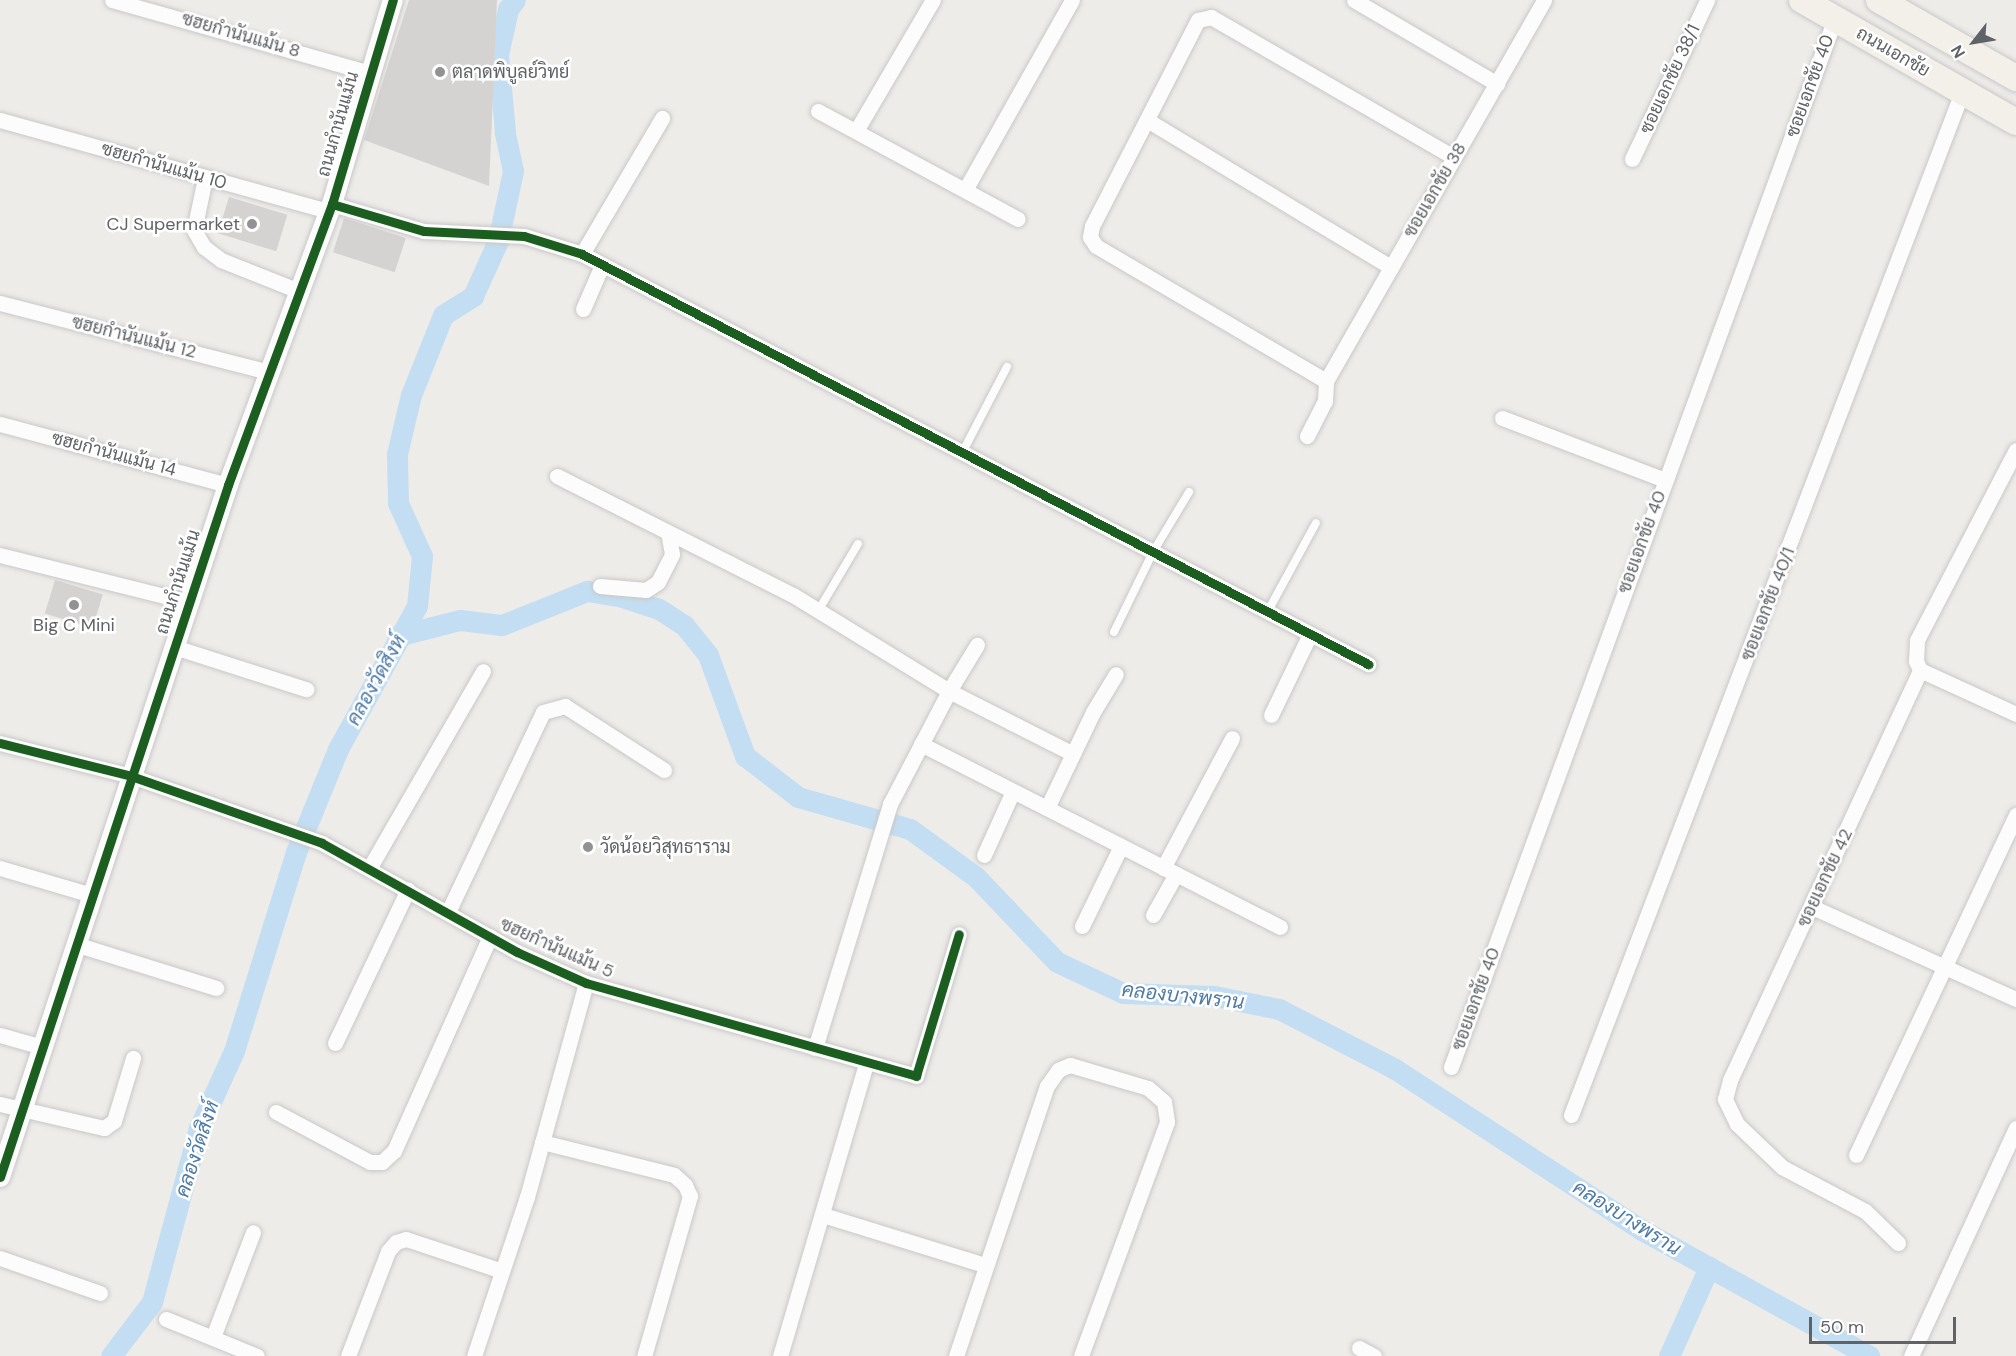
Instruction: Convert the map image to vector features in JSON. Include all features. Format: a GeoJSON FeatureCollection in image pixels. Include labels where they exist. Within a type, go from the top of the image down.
{"type":"FeatureCollection","features":[{"type":"Feature","properties":{"kind":"main road","name":"ถนนเอกชัย"},"geometry":{"type":"LineString","coordinates":[[1802,0],[2016,122]]}},
{"type":"Feature","properties":{"kind":"main road"},"geometry":{"type":"LineString","coordinates":[[1879,0],[2016,78]]}},
{"type":"Feature","properties":{"kind":"street","name":"ซฮยกำนันแม้น 8"},"geometry":{"type":"LineString","coordinates":[[112,0],[370,73]]}},
{"type":"Feature","properties":{"kind":"street","name":"ถนนกำนันแม้น"},"geometry":{"type":"LineString","coordinates":[[0,1177],[228,485],[330,208],[393,0]]}},
{"type":"Feature","properties":{"kind":"street"},"geometry":{"type":"LineString","coordinates":[[856,131],[933,0]]}},
{"type":"Feature","properties":{"kind":"street"},"geometry":{"type":"LineString","coordinates":[[965,190],[1072,0]]}},
{"type":"Feature","properties":{"kind":"street"},"geometry":{"type":"LineString","coordinates":[[1354,0],[1497,84]]}},
{"type":"Feature","properties":{"kind":"street","name":"ซอยเอกชัย 38"},"geometry":{"type":"LineString","coordinates":[[1307,436],[1325,401],[1326,381],[1545,0]]}},
{"type":"Feature","properties":{"kind":"street","name":"ซอยเอกชัย 38/1"},"geometry":{"type":"LineString","coordinates":[[1632,159],[1707,0]]}},
{"type":"Feature","properties":{"kind":"street"},"geometry":{"type":"LineString","coordinates":[[1326,381],[1096,246],[1090,237],[1092,226],[1198,20],[1211,17],[1453,157]]}},
{"type":"Feature","properties":{"kind":"street","name":"ซอยเอกชัย 40"},"geometry":{"type":"LineString","coordinates":[[1452,1067],[1835,18]]}},
{"type":"Feature","properties":{"kind":"street","name":"ซอยเอกชัย 40/1"},"geometry":{"type":"LineString","coordinates":[[1571,1115],[1962,92]]}},
{"type":"Feature","properties":{"kind":"street"},"geometry":{"type":"LineString","coordinates":[[818,111],[1018,219]]}},
{"type":"Feature","properties":{"kind":"street"},"geometry":{"type":"LineString","coordinates":[[582,254],[662,118]]}},
{"type":"Feature","properties":{"kind":"street","name":"ซฮยกำนันแม้น 10"},"geometry":{"type":"LineString","coordinates":[[0,120],[205,178],[424,231],[524,236],[582,254],[1368,664]]}},
{"type":"Feature","properties":{"kind":"street"},"geometry":{"type":"LineString","coordinates":[[1147,120],[1392,267]]}},
{"type":"Feature","properties":{"kind":"street"},"geometry":{"type":"LineString","coordinates":[[205,178],[194,230],[204,247],[221,260],[299,291]]}},
{"type":"Feature","properties":{"kind":"street"},"geometry":{"type":"LineString","coordinates":[[583,309],[602,265]]}},
{"type":"Feature","properties":{"kind":"street","name":"ซฮยกำนันแม้น 12"},"geometry":{"type":"LineString","coordinates":[[0,303],[268,372]]}},
{"type":"Feature","properties":{"kind":"street"},"geometry":{"type":"LineString","coordinates":[[1502,418],[1665,480]]}},
{"type":"Feature","properties":{"kind":"street","name":"ซฮยกำนันแม้น 14"},"geometry":{"type":"LineString","coordinates":[[0,424],[228,485]]}},
{"type":"Feature","properties":{"kind":"street"},"geometry":{"type":"LineString","coordinates":[[2016,450],[1917,640],[1916,661],[1920,670],[2016,714]]}},
{"type":"Feature","properties":{"kind":"street"},"geometry":{"type":"LineString","coordinates":[[557,476],[818,611],[949,691],[1072,754]]}},
{"type":"Feature","properties":{"kind":"street"},"geometry":{"type":"LineString","coordinates":[[600,586],[646,590],[658,582],[672,554],[668,532]]}},
{"type":"Feature","properties":{"kind":"street"},"geometry":{"type":"LineString","coordinates":[[0,555],[189,602]]}},
{"type":"Feature","properties":{"kind":"street"},"geometry":{"type":"LineString","coordinates":[[1271,715],[1310,634]]}},
{"type":"Feature","properties":{"kind":"street"},"geometry":{"type":"LineString","coordinates":[[816,1048],[873,851],[890,804],[949,691],[976,645]]}},
{"type":"Feature","properties":{"kind":"street"},"geometry":{"type":"LineString","coordinates":[[174,648],[306,689]]}},
{"type":"Feature","properties":{"kind":"street","name":"ซอยเอกชัย 42"},"geometry":{"type":"LineString","coordinates":[[1898,1243],[1865,1211],[1782,1167],[1737,1124],[1725,1099],[1730,1080],[1920,670]]}},
{"type":"Feature","properties":{"kind":"street"},"geometry":{"type":"LineString","coordinates":[[370,867],[483,671]]}},
{"type":"Feature","properties":{"kind":"street"},"geometry":{"type":"LineString","coordinates":[[1047,808],[1072,754],[1116,674]]}},
{"type":"Feature","properties":{"kind":"street"},"geometry":{"type":"LineString","coordinates":[[448,912],[543,712],[565,706],[664,770]]}},
{"type":"Feature","properties":{"kind":"street"},"geometry":{"type":"LineString","coordinates":[[1153,915],[1170,871],[1232,738]]}},
{"type":"Feature","properties":{"kind":"street","name":"ซฮยกำนันแม้น 5"},"geometry":{"type":"LineString","coordinates":[[0,744],[131,776],[322,843],[370,867],[490,936],[586,983],[866,1064],[916,1076],[959,934]]}},
{"type":"Feature","properties":{"kind":"street"},"geometry":{"type":"LineString","coordinates":[[921,744],[1280,927]]}},
{"type":"Feature","properties":{"kind":"street"},"geometry":{"type":"LineString","coordinates":[[984,855],[1012,790]]}},
{"type":"Feature","properties":{"kind":"street"},"geometry":{"type":"LineString","coordinates":[[1856,1155],[2016,815]]}},
{"type":"Feature","properties":{"kind":"street"},"geometry":{"type":"LineString","coordinates":[[1082,926],[1121,846]]}},
{"type":"Feature","properties":{"kind":"street"},"geometry":{"type":"LineString","coordinates":[[0,868],[92,894]]}},
{"type":"Feature","properties":{"kind":"street"},"geometry":{"type":"LineString","coordinates":[[335,1043],[408,889]]}},
{"type":"Feature","properties":{"kind":"street"},"geometry":{"type":"LineString","coordinates":[[1812,907],[2016,999]]}},
{"type":"Feature","properties":{"kind":"street"},"geometry":{"type":"LineString","coordinates":[[276,1112],[370,1162],[382,1162],[394,1151],[490,936]]}},
{"type":"Feature","properties":{"kind":"street"},"geometry":{"type":"LineString","coordinates":[[75,944],[216,988]]}},
{"type":"Feature","properties":{"kind":"street"},"geometry":{"type":"LineString","coordinates":[[474,1356],[542,1142],[586,983]]}},
{"type":"Feature","properties":{"kind":"street"},"geometry":{"type":"LineString","coordinates":[[0,1035],[42,1047]]}},
{"type":"Feature","properties":{"kind":"street"},"geometry":{"type":"LineString","coordinates":[[0,1104],[104,1128],[114,1121],[133,1058]]}},
{"type":"Feature","properties":{"kind":"street"},"geometry":{"type":"LineString","coordinates":[[780,1356],[866,1064]]}},
{"type":"Feature","properties":{"kind":"street"},"geometry":{"type":"LineString","coordinates":[[957,1356],[985,1265],[1047,1086],[1058,1070],[1070,1065],[1148,1088],[1164,1102],[1167,1122],[1081,1356]]}},
{"type":"Feature","properties":{"kind":"street"},"geometry":{"type":"LineString","coordinates":[[1911,1356],[2016,1128]]}},
{"type":"Feature","properties":{"kind":"street"},"geometry":{"type":"LineString","coordinates":[[542,1142],[674,1175],[685,1185],[690,1196],[644,1356]]}},
{"type":"Feature","properties":{"kind":"street"},"geometry":{"type":"LineString","coordinates":[[823,1215],[985,1265]]}},
{"type":"Feature","properties":{"kind":"street"},"geometry":{"type":"LineString","coordinates":[[213,1337],[253,1232]]}},
{"type":"Feature","properties":{"kind":"street"},"geometry":{"type":"LineString","coordinates":[[348,1356],[388,1251],[396,1242],[406,1239],[502,1271]]}},
{"type":"Feature","properties":{"kind":"street"},"geometry":{"type":"LineString","coordinates":[[0,1258],[100,1293]]}},
{"type":"Feature","properties":{"kind":"street"},"geometry":{"type":"LineString","coordinates":[[166,1319],[257,1356]]}},
{"type":"Feature","properties":{"kind":"street"},"geometry":{"type":"LineString","coordinates":[[1359,1348],[1374,1356]]}},
{"type":"Feature","properties":{"kind":"lane"},"geometry":{"type":"LineString","coordinates":[[963,451],[1007,367]]}},
{"type":"Feature","properties":{"kind":"lane"},"geometry":{"type":"LineString","coordinates":[[1114,632],[1153,552],[1189,492]]}},
{"type":"Feature","properties":{"kind":"lane"},"geometry":{"type":"LineString","coordinates":[[1268,611],[1316,523]]}},
{"type":"Feature","properties":{"kind":"lane"},"geometry":{"type":"LineString","coordinates":[[818,611],[858,544]]}},
{"type":"Feature","properties":{"kind":"building","name":"ตลาดพิบูลย์วิทย์"},"geometry":{"type":"Polygon","coordinates":[[[409,0],[497,0],[489,186],[364,140],[409,0]]]}},
{"type":"Feature","properties":{"kind":"building","name":"CJ Supermarket"},"geometry":{"type":"Polygon","coordinates":[[[229,197],[287,215],[276,251],[218,233],[229,197]]]}},
{"type":"Feature","properties":{"kind":"building"},"geometry":{"type":"Polygon","coordinates":[[[344,218],[406,238],[395,272],[333,252],[344,218]]]}},
{"type":"Feature","properties":{"kind":"building","name":"Big C Mini"},"geometry":{"type":"Polygon","coordinates":[[[55,580],[103,595],[93,628],[45,613],[55,580]]]}},
{"type":"Feature","properties":{"kind":"waterway","name":"คลองวัดสิงห์"},"geometry":{"type":"LineString","coordinates":[[111,1356],[152,1302],[199,1128],[234,1051],[296,852],[338,749],[417,606],[422,556],[398,503],[397,454],[411,395],[443,315],[473,296],[498,241],[513,171],[505,132],[498,55],[508,9],[515,0]]}},
{"type":"Feature","properties":{"kind":"waterway","name":"คลองบางพราน"},"geometry":{"type":"LineString","coordinates":[[397,636],[460,620],[502,625],[587,591],[619,596],[659,609],[684,625],[708,655],[745,756],[798,797],[910,829],[976,877],[1057,962],[1123,993],[1214,996],[1279,1009],[1395,1069],[1642,1230],[1869,1356]]}},
{"type":"Feature","properties":{"kind":"waterway"},"geometry":{"type":"LineString","coordinates":[[1669,1356],[1709,1267]]}},
{"type":"Feature","properties":{"kind":"cycle path"},"geometry":{"type":"LineString","coordinates":[[0,1177],[228,485],[332,204],[393,0]]}},
{"type":"Feature","properties":{"kind":"cycle path"},"geometry":{"type":"LineString","coordinates":[[332,204],[424,231],[524,236],[582,254],[1368,664]]}},
{"type":"Feature","properties":{"kind":"cycle path"},"geometry":{"type":"LineString","coordinates":[[0,743],[131,776],[322,843],[517,952],[586,983],[916,1076],[959,934]]}},
{"type":"Feature","properties":{"kind":"place","name":"ตลาดพิบูลย์วิทย์"},"geometry":{"type":"Point","coordinates":[440,72]}},
{"type":"Feature","properties":{"kind":"place","name":"CJ Supermarket"},"geometry":{"type":"Point","coordinates":[252,224]}},
{"type":"Feature","properties":{"kind":"place","name":"Big C Mini"},"geometry":{"type":"Point","coordinates":[74,605]}},
{"type":"Feature","properties":{"kind":"place","name":"วัดน้อยวิสุทธาราม"},"geometry":{"type":"Point","coordinates":[588,847]}}]}
